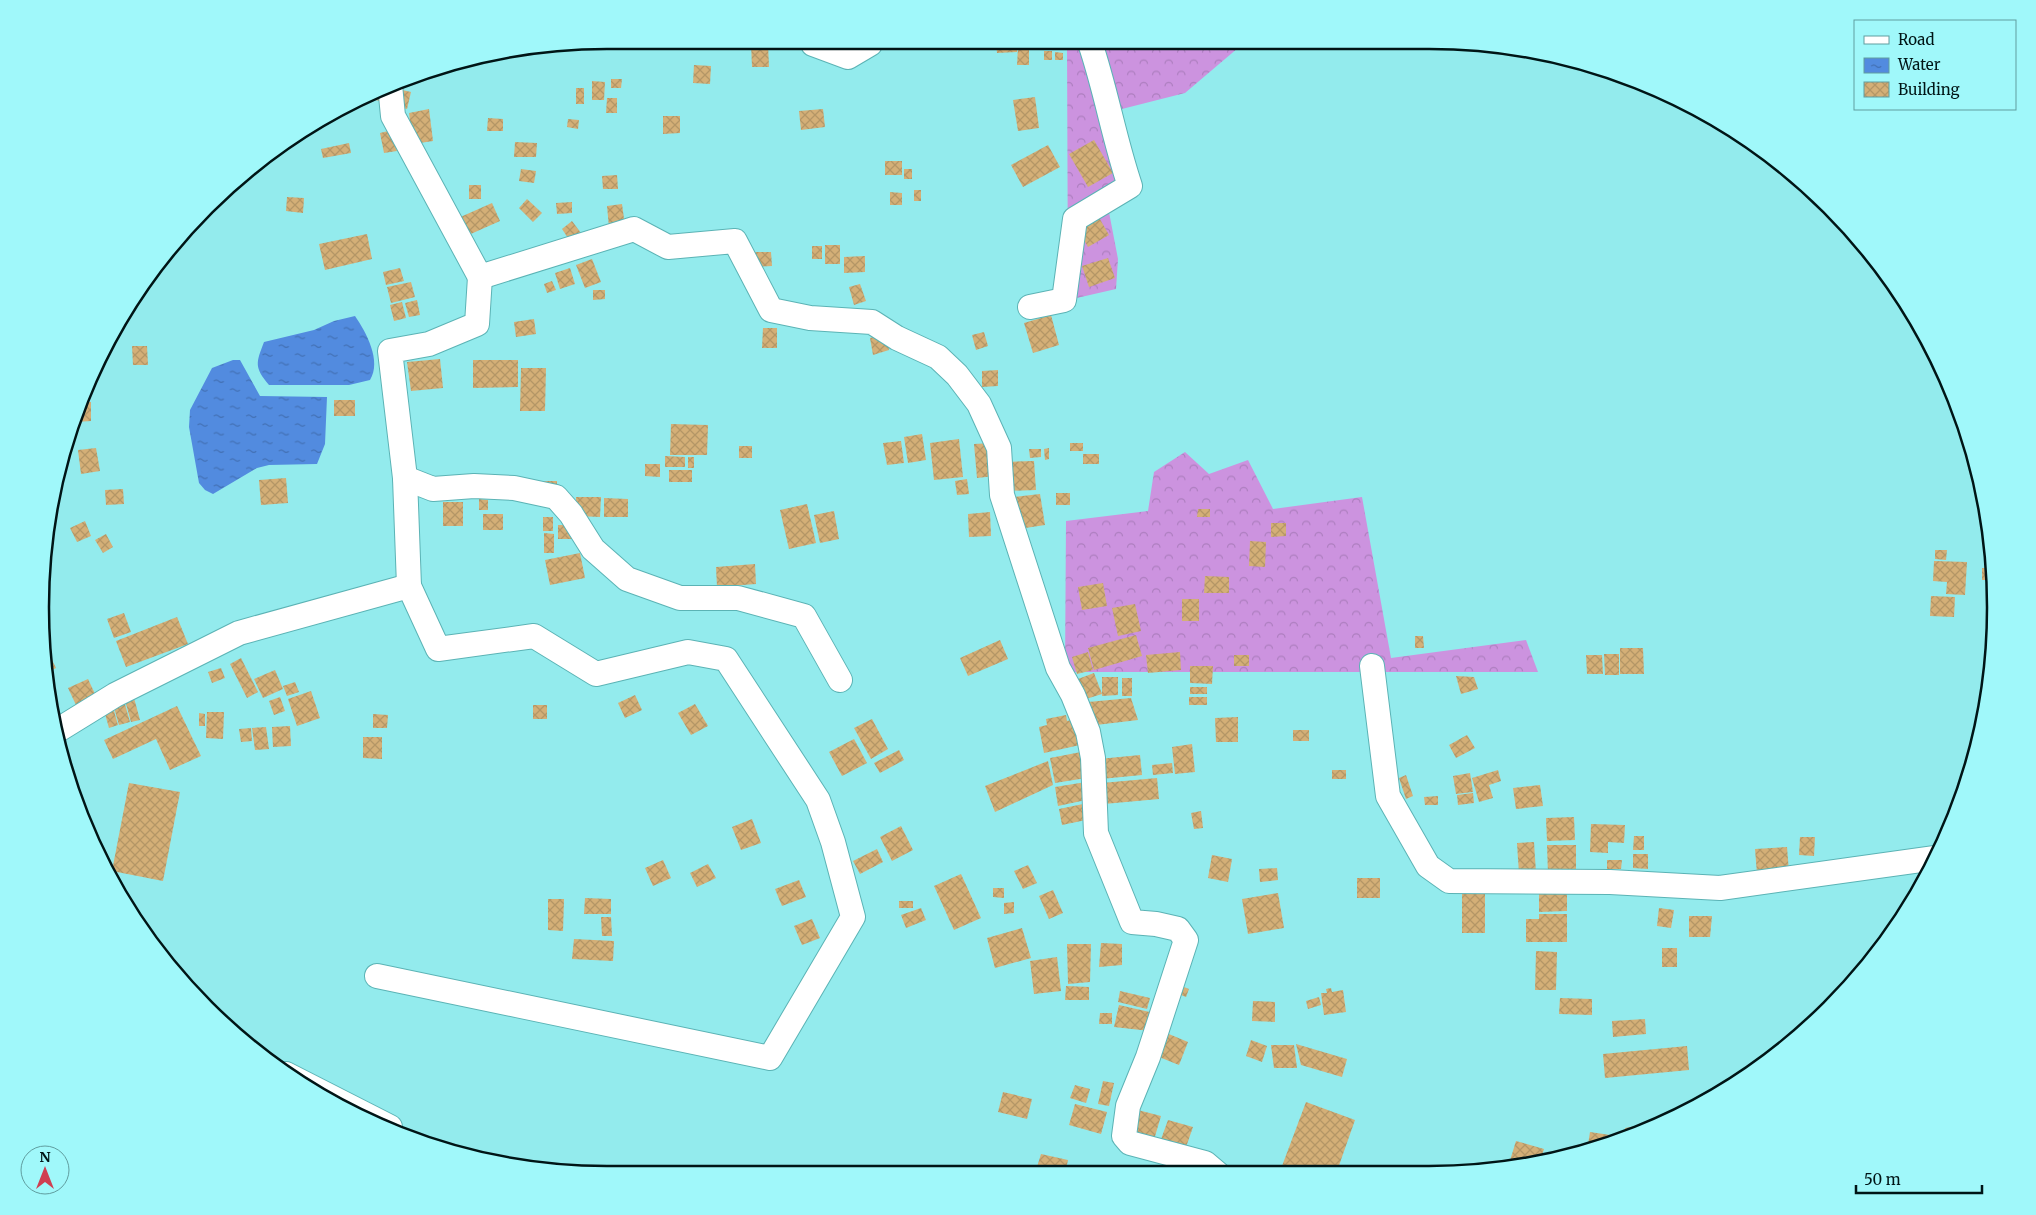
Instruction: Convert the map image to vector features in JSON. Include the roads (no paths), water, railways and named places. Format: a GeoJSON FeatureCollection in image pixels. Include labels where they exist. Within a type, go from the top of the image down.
{"type":"FeatureCollection","features":[{"type":"Feature","properties":{"kind":"street"},"geometry":{"type":"LineString","coordinates":[[826,49],[848,57],[862,49]]}},
{"type":"Feature","properties":{"kind":"street"},"geometry":{"type":"LineString","coordinates":[[1030,307],[1064,300],[1075,218],[1130,186],[1117,149],[1098,65],[1092,49]]}},
{"type":"Feature","properties":{"kind":"street"},"geometry":{"type":"LineString","coordinates":[[377,976],[770,1058],[853,917],[833,842],[818,800],[726,660],[688,652],[596,674],[534,636],[438,649],[409,586],[405,478],[390,351],[429,344],[478,324],[480,276],[393,116],[391,92]]}},
{"type":"Feature","properties":{"kind":"street"},"geometry":{"type":"LineString","coordinates":[[480,276],[634,229],[668,247],[735,241],[772,310],[810,318],[872,322],[897,338],[938,357],[957,376],[979,404],[999,448],[1002,496],[1058,668],[1073,694],[1088,732],[1092,758],[1096,833],[1132,922],[1156,924],[1178,929],[1186,940],[1148,1057],[1128,1106],[1124,1136],[1130,1142],[1205,1163],[1209,1166]]}},
{"type":"Feature","properties":{"kind":"street"},"geometry":{"type":"LineString","coordinates":[[405,478],[433,489],[474,486],[504,488],[556,497],[571,514],[593,549],[627,579],[680,598],[738,598],[804,616],[840,680]]}},
{"type":"Feature","properties":{"kind":"street"},"geometry":{"type":"LineString","coordinates":[[62,728],[115,695],[239,633],[409,586]]}},
{"type":"Feature","properties":{"kind":"street"},"geometry":{"type":"LineString","coordinates":[[1372,666],[1388,796],[1428,866],[1449,881],[1610,882],[1720,888],[1928,859]]}},
{"type":"Feature","properties":{"kind":"water"},"geometry":{"type":"Polygon","coordinates":[[[355,316],[364,330],[371,347],[374,364],[370,380],[349,385],[269,385],[264,379],[259,369],[258,360],[264,342],[314,330],[334,321],[355,316]]]}},
{"type":"Feature","properties":{"kind":"water"},"geometry":{"type":"Polygon","coordinates":[[[233,360],[240,360],[260,396],[327,397],[325,444],[317,464],[269,465],[257,468],[213,494],[205,490],[199,483],[189,427],[190,410],[212,368],[233,360]]]}}]}
